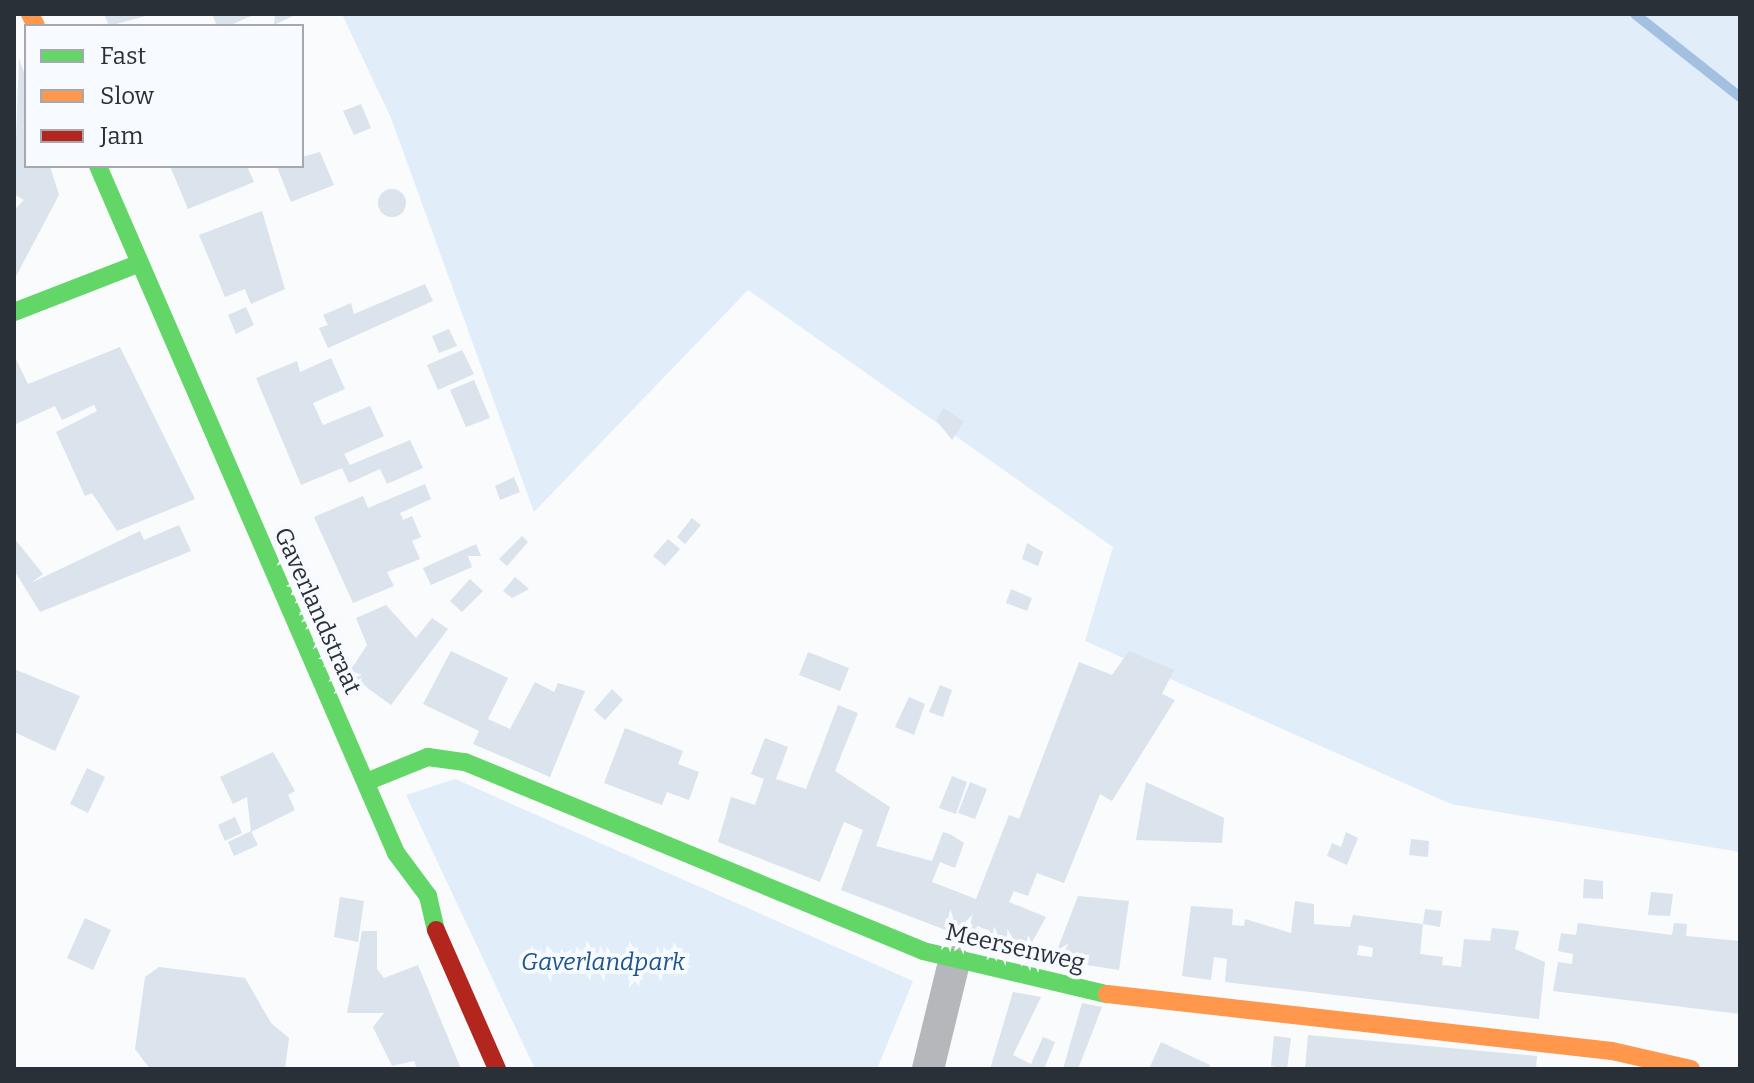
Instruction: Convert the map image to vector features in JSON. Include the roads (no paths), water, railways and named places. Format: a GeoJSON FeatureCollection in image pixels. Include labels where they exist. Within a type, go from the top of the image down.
{"type":"FeatureCollection","features":[{"type":"Feature","properties":{"kind":"street","name":"Gaverlandstraat"},"geometry":{"type":"LineString","coordinates":[[99,168],[396,853],[428,896],[440,950],[497,1069]]}},
{"type":"Feature","properties":{"kind":"street"},"geometry":{"type":"LineString","coordinates":[[14,312],[138,264]]}},
{"type":"Feature","properties":{"kind":"street","name":"Meersenweg"},"geometry":{"type":"LineString","coordinates":[[366,782],[428,757],[465,762],[954,962],[1115,995],[1519,1039],[1691,1069]]}},
{"type":"Feature","properties":{"kind":"street"},"geometry":{"type":"LineString","coordinates":[[928,1069],[954,962]]}},
{"type":"Feature","properties":{"kind":"waterway"},"geometry":{"type":"LineString","coordinates":[[1635,14],[1740,97]]}},
{"type":"Feature","properties":{"kind":"park label","name":"Gaverlandpark"},"geometry":{"type":"Point","coordinates":[603,963]}}]}
